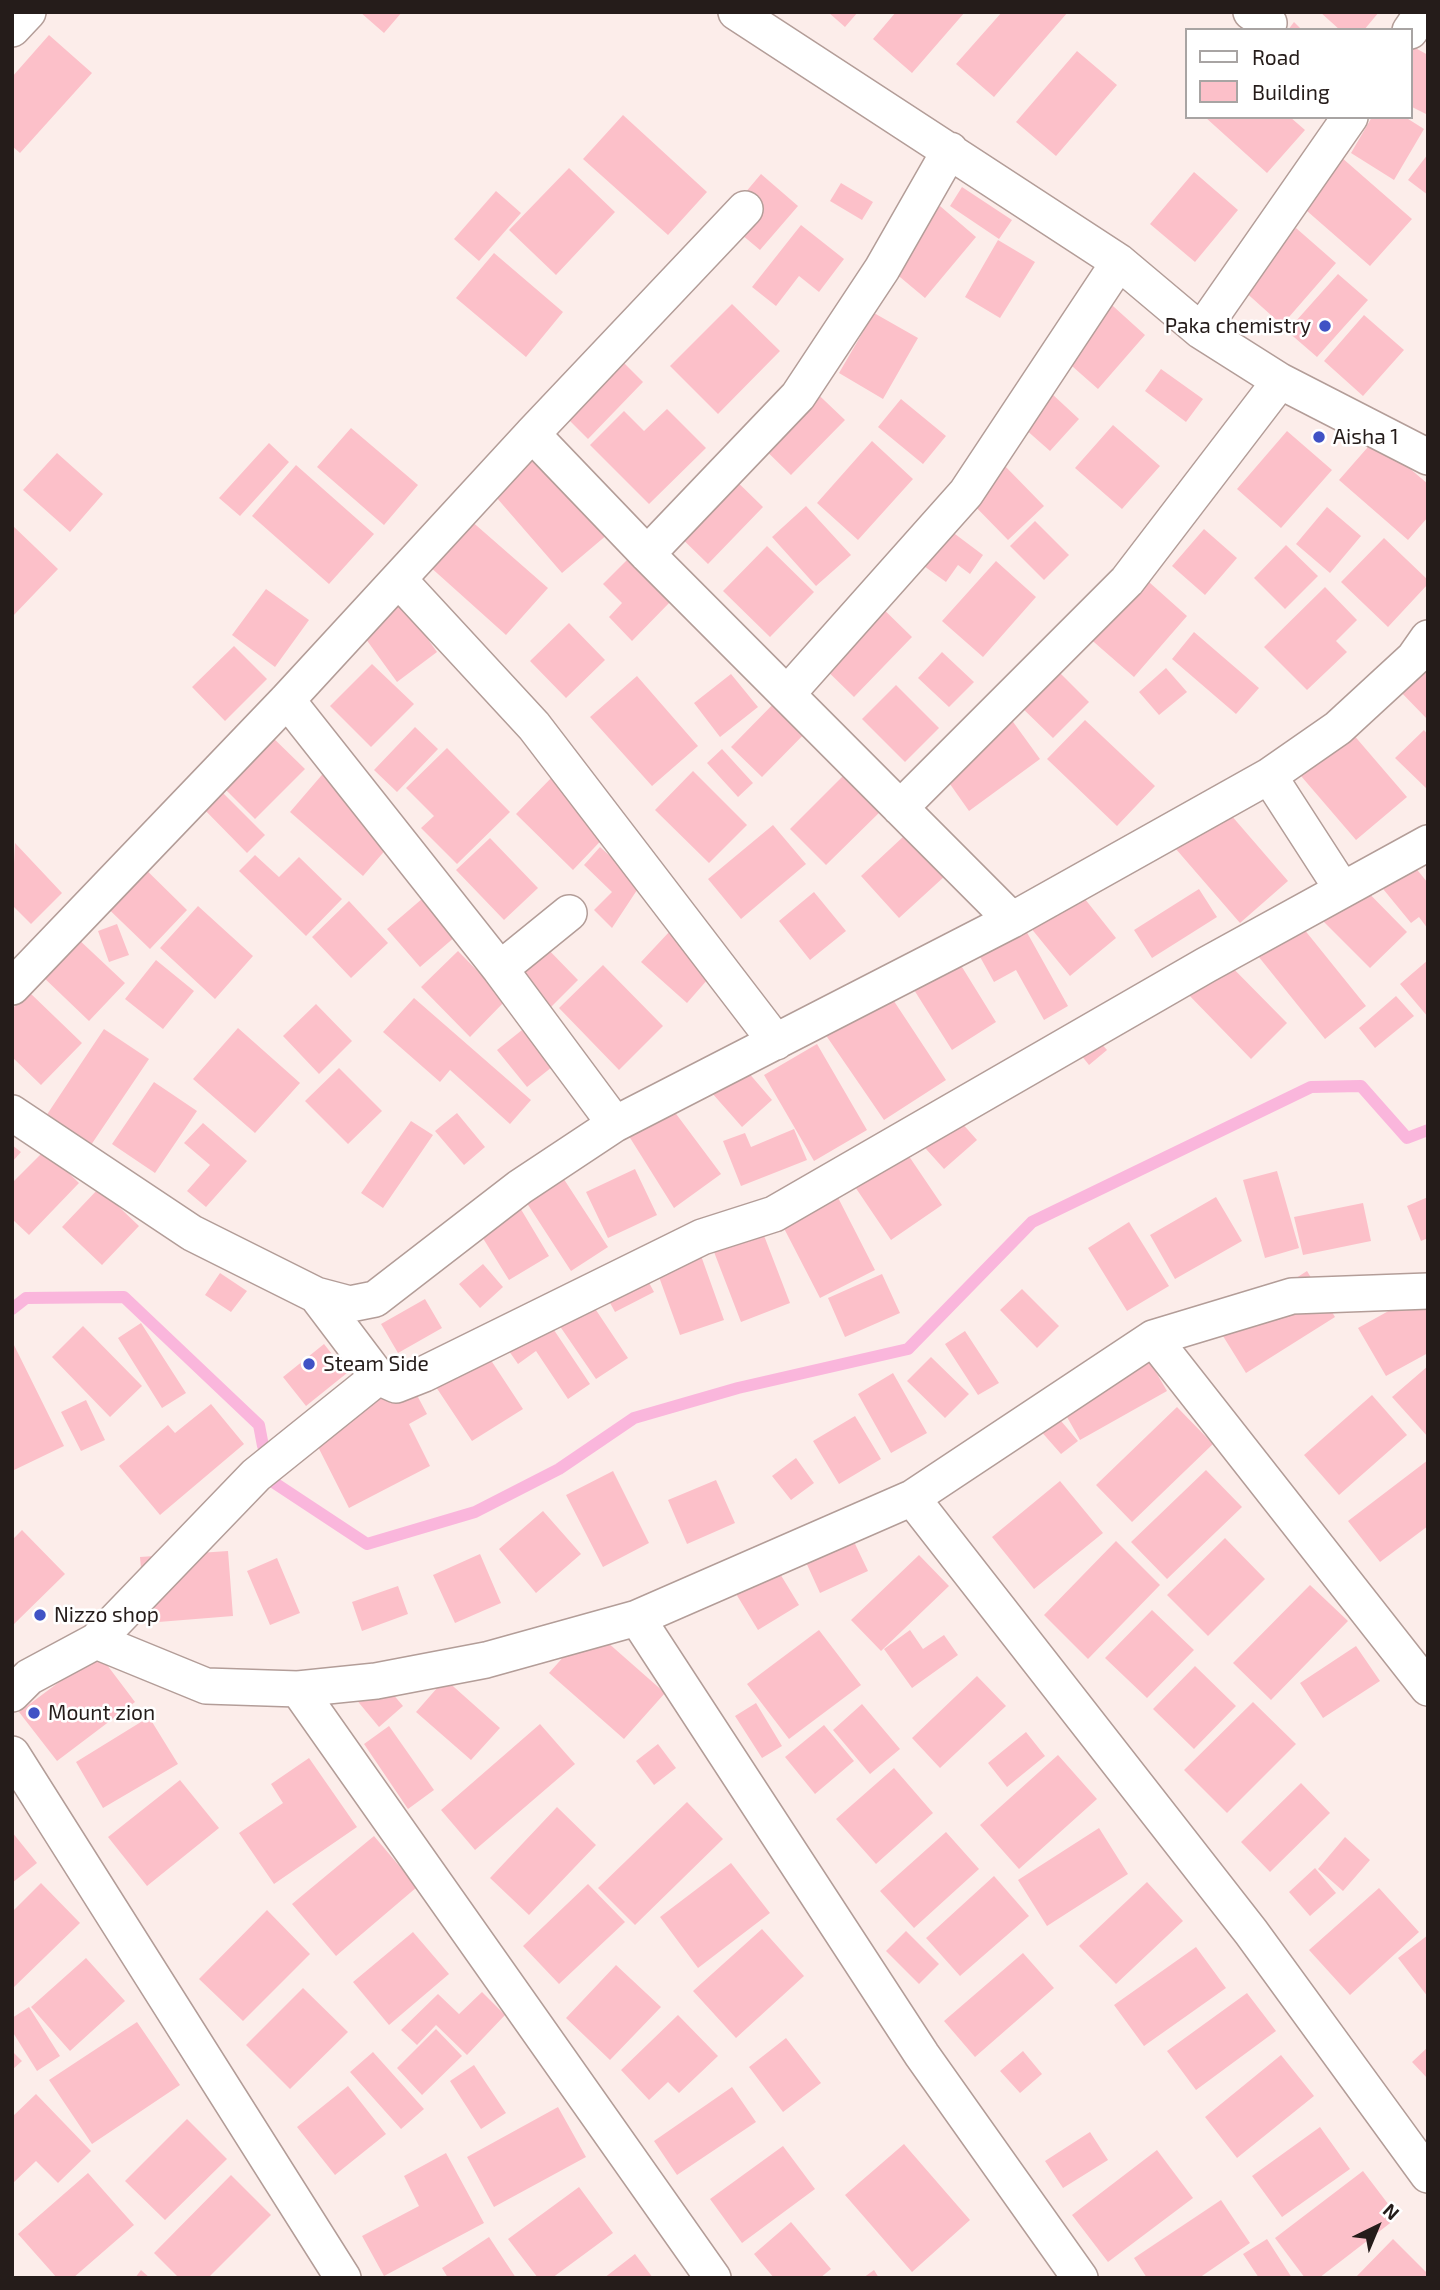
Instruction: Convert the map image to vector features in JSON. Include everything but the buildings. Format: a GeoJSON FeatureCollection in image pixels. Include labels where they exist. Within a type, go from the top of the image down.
{"type":"FeatureCollection","features":[{"type":"Feature","properties":{"kind":"street"},"geometry":{"type":"LineString","coordinates":[[12,29],[28,12]]}},
{"type":"Feature","properties":{"kind":"street"},"geometry":{"type":"LineString","coordinates":[[736,12],[1119,262],[1201,331],[1280,381],[1426,453]]}},
{"type":"Feature","properties":{"kind":"street"},"geometry":{"type":"LineString","coordinates":[[1412,28],[1423,12]]}},
{"type":"Feature","properties":{"kind":"street"},"geometry":{"type":"LineString","coordinates":[[1201,331],[1349,119]]}},
{"type":"Feature","properties":{"kind":"street"},"geometry":{"type":"LineString","coordinates":[[647,554],[798,396],[882,269],[950,150]]}},
{"type":"Feature","properties":{"kind":"street"},"geometry":{"type":"LineString","coordinates":[[12,987],[288,700],[532,434],[745,209]]}},
{"type":"Feature","properties":{"kind":"street"},"geometry":{"type":"LineString","coordinates":[[786,694],[967,493],[1119,262]]}},
{"type":"Feature","properties":{"kind":"street"},"geometry":{"type":"LineString","coordinates":[[900,808],[1127,581],[1280,381]]}},
{"type":"Feature","properties":{"kind":"street"},"geometry":{"type":"LineString","coordinates":[[532,434],[647,554],[1012,920]]}},
{"type":"Feature","properties":{"kind":"street"},"geometry":{"type":"LineString","coordinates":[[399,580],[534,726],[776,1042]]}},
{"type":"Feature","properties":{"kind":"street"},"geometry":{"type":"LineString","coordinates":[[12,1113],[192,1233],[316,1295],[349,1304],[375,1299],[520,1188],[615,1124],[1012,920],[1269,776],[1338,727],[1415,658],[1428,638]]}},
{"type":"Feature","properties":{"kind":"street"},"geometry":{"type":"LineString","coordinates":[[288,700],[500,970],[615,1124]]}},
{"type":"Feature","properties":{"kind":"street"},"geometry":{"type":"LineString","coordinates":[[1269,776],[1342,888]]}},
{"type":"Feature","properties":{"kind":"street"},"geometry":{"type":"LineString","coordinates":[[316,1295],[378,1377],[396,1385],[424,1374],[702,1237],[774,1214],[1342,888],[1428,843]]}},
{"type":"Feature","properties":{"kind":"street"},"geometry":{"type":"LineString","coordinates":[[500,970],[569,913]]}},
{"type":"Feature","properties":{"kind":"street"},"geometry":{"type":"LineString","coordinates":[[96,1641],[206,1686],[298,1689],[376,1681],[486,1660],[637,1618],[912,1498],[1153,1338],[1292,1296],[1428,1291]]}},
{"type":"Feature","properties":{"kind":"street"},"geometry":{"type":"LineString","coordinates":[[1153,1338],[1428,1688]]}},
{"type":"Feature","properties":{"kind":"street"},"geometry":{"type":"LineString","coordinates":[[12,1694],[29,1677],[96,1641],[256,1475],[378,1377]]}},
{"type":"Feature","properties":{"kind":"street"},"geometry":{"type":"LineString","coordinates":[[912,1498],[1251,1932],[1428,2175]]}},
{"type":"Feature","properties":{"kind":"street"},"geometry":{"type":"LineString","coordinates":[[637,1618],[922,2055],[1080,2278]]}},
{"type":"Feature","properties":{"kind":"street"},"geometry":{"type":"LineString","coordinates":[[298,1689],[713,2278]]}},
{"type":"Feature","properties":{"kind":"street"},"geometry":{"type":"LineString","coordinates":[[12,1754],[343,2278]]}},
{"type":"Feature","properties":{"kind":"waterway"},"geometry":{"type":"LineString","coordinates":[[267,1478],[367,1544],[475,1512],[559,1469],[634,1418],[738,1388],[908,1349],[1032,1222],[1311,1087],[1361,1086],[1407,1138],[1428,1130]]}},
{"type":"Feature","properties":{"kind":"waterway"},"geometry":{"type":"LineString","coordinates":[[12,1309],[26,1298],[124,1297],[259,1425],[263,1446]]}},
{"type":"Feature","properties":{"kind":"place","name":"Paka chemistry"},"geometry":{"type":"Point","coordinates":[1325,326]}},
{"type":"Feature","properties":{"kind":"place","name":"Aisha 1"},"geometry":{"type":"Point","coordinates":[1319,437]}},
{"type":"Feature","properties":{"kind":"place","name":"Steam Side"},"geometry":{"type":"Point","coordinates":[309,1364]}},
{"type":"Feature","properties":{"kind":"place","name":"Nizzo shop"},"geometry":{"type":"Point","coordinates":[40,1615]}},
{"type":"Feature","properties":{"kind":"place","name":"Mount zion"},"geometry":{"type":"Point","coordinates":[34,1713]}}]}
